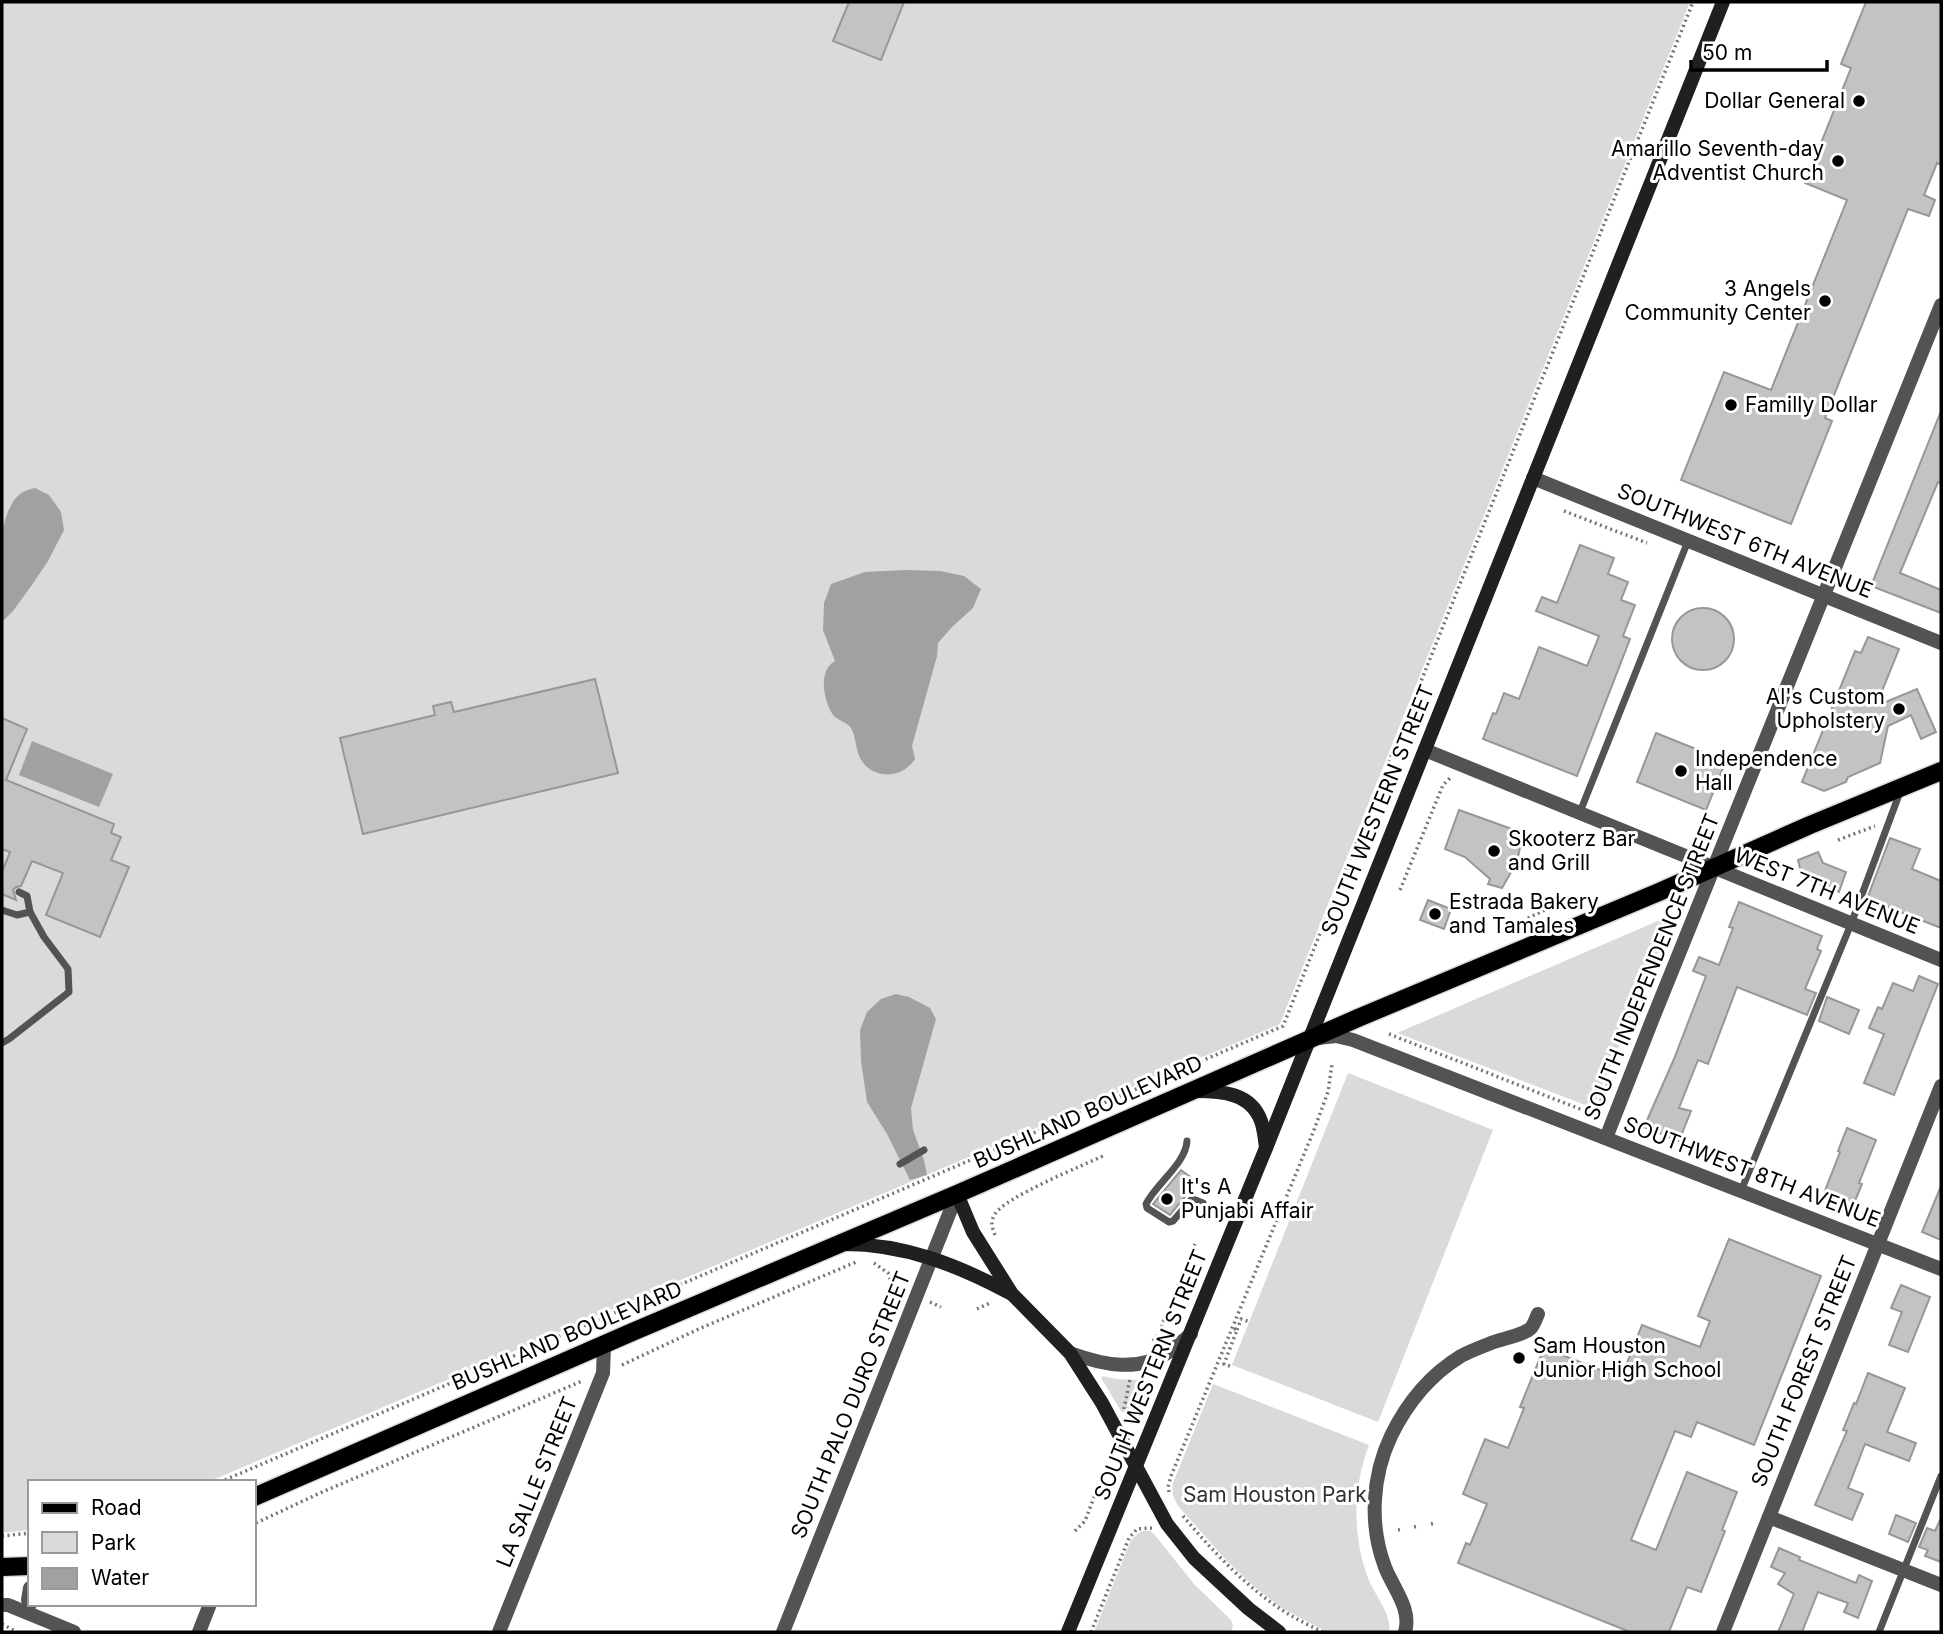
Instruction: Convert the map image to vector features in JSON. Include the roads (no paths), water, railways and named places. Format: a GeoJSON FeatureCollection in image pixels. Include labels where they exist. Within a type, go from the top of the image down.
{"type":"FeatureCollection","features":[{"type":"Feature","properties":{"kind":"main road","name":"SOUTH WESTERN STREET"},"geometry":{"type":"LineString","coordinates":[[1068,1632],[1192,1333],[1723,2]]}},
{"type":"Feature","properties":{"kind":"main road","name":"BUSHLAND BOULEVARD"},"geometry":{"type":"LineString","coordinates":[[256,1496],[1310,1039],[1941,771]]}},
{"type":"Feature","properties":{"kind":"main road"},"geometry":{"type":"LineString","coordinates":[[1191,1091],[1219,1091],[1247,1100],[1261,1121],[1266,1148]]}},
{"type":"Feature","properties":{"kind":"main road"},"geometry":{"type":"LineString","coordinates":[[957,1194],[974,1232],[1012,1294],[1070,1353],[1107,1412],[1167,1524],[1194,1558],[1249,1609],[1279,1632]]}},
{"type":"Feature","properties":{"kind":"main road"},"geometry":{"type":"LineString","coordinates":[[835,1245],[889,1247],[932,1258],[974,1274],[1012,1294]]}},
{"type":"Feature","properties":{"kind":"main road"},"geometry":{"type":"LineString","coordinates":[[2,1567],[28,1566]]}},
{"type":"Feature","properties":{"kind":"street","name":"SOUTH INDEPENDENCE STREET"},"geometry":{"type":"LineString","coordinates":[[1606,1138],[1825,596],[1937,328],[1941,305]]}},
{"type":"Feature","properties":{"kind":"street","name":"SOUTHWEST 6TH AVENUE"},"geometry":{"type":"LineString","coordinates":[[1532,478],[1941,643]]}},
{"type":"Feature","properties":{"kind":"street","name":"WEST 7TH AVENUE"},"geometry":{"type":"LineString","coordinates":[[1425,750],[1941,960]]}},
{"type":"Feature","properties":{"kind":"street","name":"SOUTHWEST 8TH AVENUE"},"geometry":{"type":"LineString","coordinates":[[1310,1039],[1336,1036],[1353,1040],[1941,1269]]}},
{"type":"Feature","properties":{"kind":"street","name":"SOUTH FOREST STREET"},"geometry":{"type":"LineString","coordinates":[[1723,1632],[1941,1086]]}},
{"type":"Feature","properties":{"kind":"street","name":"SOUTH PALO DURO STREET"},"geometry":{"type":"LineString","coordinates":[[783,1632],[957,1194]]}},
{"type":"Feature","properties":{"kind":"street"},"geometry":{"type":"LineString","coordinates":[[1405,1632],[1405,1610],[1385,1567],[1377,1532],[1375,1496],[1387,1447],[1406,1408],[1432,1378],[1464,1355],[1527,1331],[1538,1314]]}},
{"type":"Feature","properties":{"kind":"street"},"geometry":{"type":"LineString","coordinates":[[1070,1353],[1093,1362],[1118,1366],[1142,1364],[1168,1353],[1192,1333]]}},
{"type":"Feature","properties":{"kind":"street","name":"LA SALLE STREET"},"geometry":{"type":"LineString","coordinates":[[499,1632],[603,1373],[604,1345]]}},
{"type":"Feature","properties":{"kind":"street"},"geometry":{"type":"LineString","coordinates":[[1769,1517],[1941,1585]]}},
{"type":"Feature","properties":{"kind":"street"},"geometry":{"type":"LineString","coordinates":[[4,1604],[74,1632]]}},
{"type":"Feature","properties":{"kind":"street"},"geometry":{"type":"LineString","coordinates":[[32,1606],[44,1620]]}},
{"type":"Feature","properties":{"kind":"street"},"geometry":{"type":"LineString","coordinates":[[199,1632],[209,1606]]}},
{"type":"Feature","properties":{"kind":"lane"},"geometry":{"type":"LineString","coordinates":[[1580,813],[1688,541]]}},
{"type":"Feature","properties":{"kind":"lane"},"geometry":{"type":"LineString","coordinates":[[1741,1191],[1851,924],[1902,786]]}},
{"type":"Feature","properties":{"kind":"lane"},"geometry":{"type":"LineString","coordinates":[[2,1043],[69,992],[68,968],[44,937],[30,912],[27,897],[19,892]]}},
{"type":"Feature","properties":{"kind":"lane"},"geometry":{"type":"LineString","coordinates":[[2,910],[17,915],[30,912]]}},
{"type":"Feature","properties":{"kind":"lane"},"geometry":{"type":"LineString","coordinates":[[1187,1141],[1182,1156],[1146,1204],[1147,1208],[1169,1222],[1173,1221],[1191,1200],[1203,1203]]}},
{"type":"Feature","properties":{"kind":"lane"},"geometry":{"type":"LineString","coordinates":[[900,1164],[924,1150]]}},
{"type":"Feature","properties":{"kind":"lane"},"geometry":{"type":"LineString","coordinates":[[1878,1632],[1941,1476]]}},
{"type":"Feature","properties":{"kind":"water"},"geometry":{"type":"Polygon","coordinates":[[[35,488],[49,495],[61,512],[64,530],[34,582],[2,622],[4,523],[18,495],[35,488]]]}},
{"type":"Feature","properties":{"kind":"water"},"geometry":{"type":"Polygon","coordinates":[[[940,571],[964,576],[981,589],[973,608],[938,643],[937,656],[912,746],[915,759],[898,773],[883,774],[864,764],[851,728],[833,715],[827,702],[824,678],[826,671],[835,661],[823,630],[824,603],[831,584],[865,572],[940,571]]]}},
{"type":"Feature","properties":{"kind":"water"},"geometry":{"type":"Polygon","coordinates":[[[32,741],[113,774],[99,807],[19,775],[32,741]]]}},
{"type":"Feature","properties":{"kind":"water"},"geometry":{"type":"Polygon","coordinates":[[[896,994],[909,997],[930,1008],[936,1019],[911,1108],[913,1130],[927,1175],[910,1180],[867,1102],[861,1061],[860,1030],[867,1012],[881,999],[896,994]]]}},
{"type":"Feature","properties":{"kind":"place","name":"Dollar General"},"geometry":{"type":"Point","coordinates":[1859,101]}},
{"type":"Feature","properties":{"kind":"place","name":"Amarillo Seventh-day Adventist Church"},"geometry":{"type":"Point","coordinates":[1838,161]}},
{"type":"Feature","properties":{"kind":"place","name":"3 Angels Community Center"},"geometry":{"type":"Point","coordinates":[1825,301]}},
{"type":"Feature","properties":{"kind":"place","name":"Familly Dollar"},"geometry":{"type":"Point","coordinates":[1731,405]}},
{"type":"Feature","properties":{"kind":"place","name":"Al's Custom Upholstery"},"geometry":{"type":"Point","coordinates":[1899,709]}},
{"type":"Feature","properties":{"kind":"place","name":"Independence Hall"},"geometry":{"type":"Point","coordinates":[1681,771]}},
{"type":"Feature","properties":{"kind":"place","name":"Skooterz Bar and Grill"},"geometry":{"type":"Point","coordinates":[1494,851]}},
{"type":"Feature","properties":{"kind":"place","name":"Estrada Bakery and Tamales"},"geometry":{"type":"Point","coordinates":[1435,914]}},
{"type":"Feature","properties":{"kind":"place","name":"It's A Punjabi Affair"},"geometry":{"type":"Point","coordinates":[1167,1199]}},
{"type":"Feature","properties":{"kind":"place","name":"Sam Houston Junior High School"},"geometry":{"type":"Point","coordinates":[1519,1358]}},
{"type":"Feature","properties":{"kind":"park label","name":"Sam Houston Park"},"geometry":{"type":"Point","coordinates":[1275,1495]}}]}
